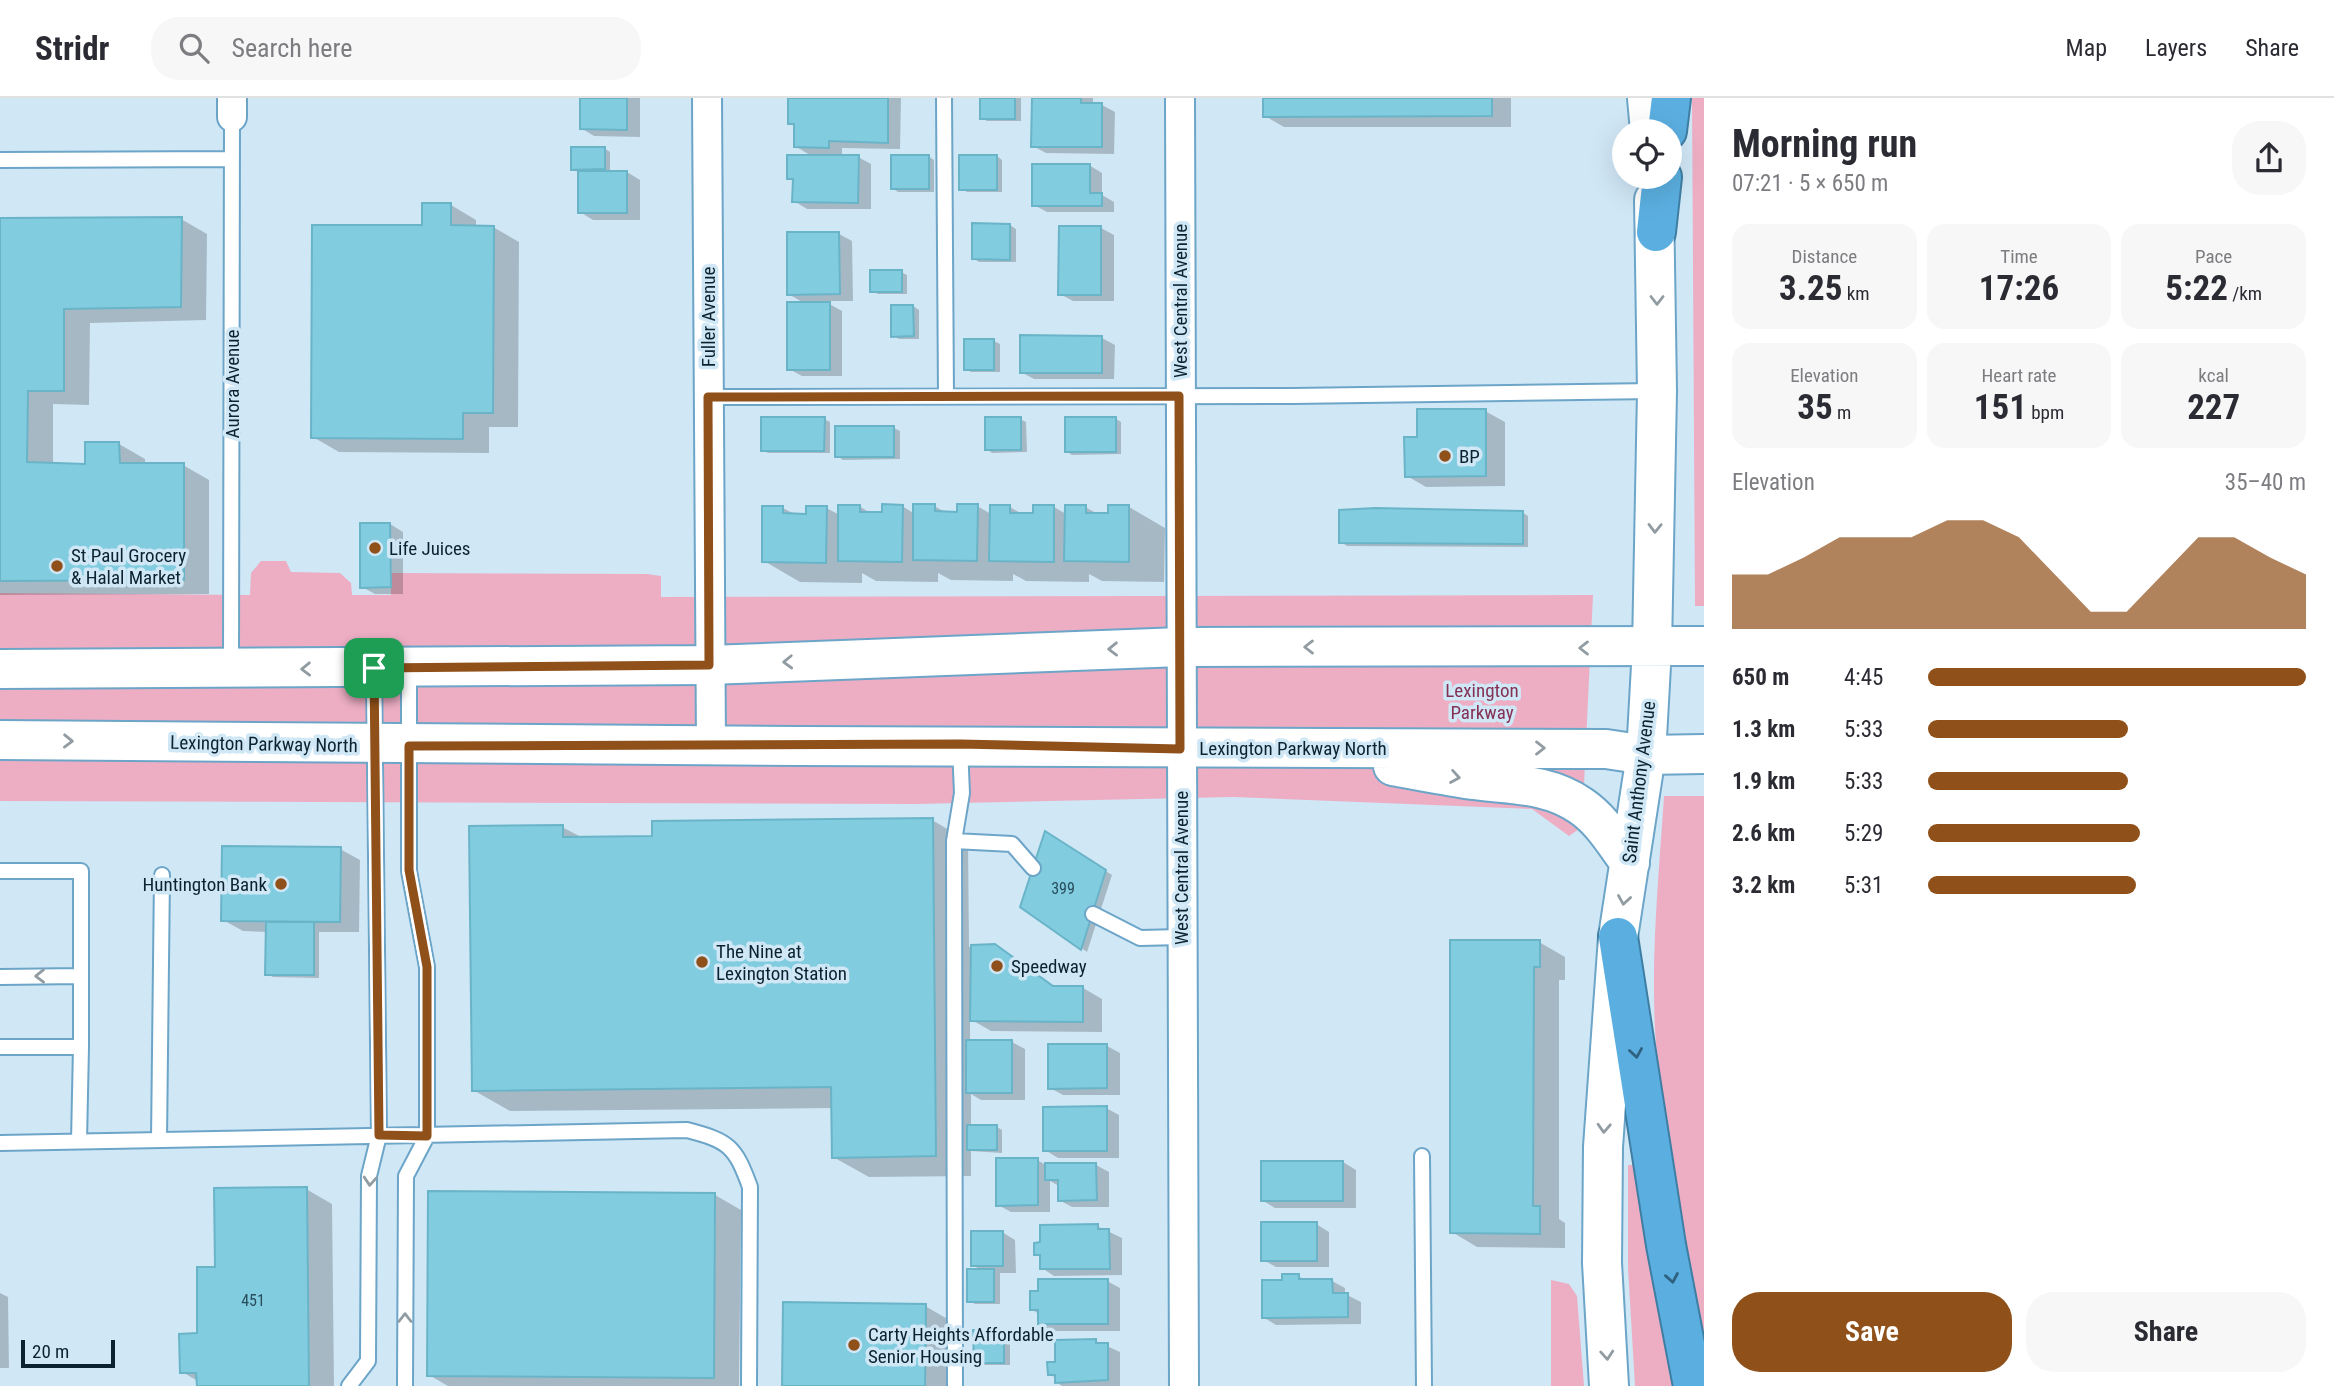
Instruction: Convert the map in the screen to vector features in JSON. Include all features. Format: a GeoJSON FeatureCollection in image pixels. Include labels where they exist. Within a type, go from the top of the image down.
{"type":"FeatureCollection","features":[{"type":"Feature","properties":{"kind":"highway"},"geometry":{"type":"LineString","coordinates":[[1668,119],[1671,98]]}},
{"type":"Feature","properties":{"kind":"highway"},"geometry":{"type":"LineString","coordinates":[[1656,232],[1661,189]]}},
{"type":"Feature","properties":{"kind":"highway"},"geometry":{"type":"LineString","coordinates":[[1618,937],[1666,1245],[1693,1386]]}},
{"type":"Feature","properties":{"kind":"main road"},"geometry":{"type":"LineString","coordinates":[[1647,98],[1649,119]]}},
{"type":"Feature","properties":{"kind":"main road","name":"Saint Anthony Avenue"},"geometry":{"type":"LineString","coordinates":[[1609,1386],[1602,1263],[1602,1147],[1618,937],[1646,755],[1652,648],[1657,391],[1654,189]]}},
{"type":"Feature","properties":{"kind":"main road"},"geometry":{"type":"LineString","coordinates":[[0,669],[231,670],[709,665],[1181,647],[1704,646]]}},
{"type":"Feature","properties":{"kind":"main road","name":"Lexington Parkway North"},"geometry":{"type":"LineString","coordinates":[[0,740],[392,746],[960,744],[1180,749],[1606,749],[1646,755],[1704,754]]}},
{"type":"Feature","properties":{"kind":"main road"},"geometry":{"type":"LineString","coordinates":[[1291,748],[1474,780],[1520,783],[1562,794],[1584,807],[1605,828],[1629,863]]}},
{"type":"Feature","properties":{"kind":"street","name":"Fuller Avenue"},"geometry":{"type":"LineString","coordinates":[[707,98],[711,746]]}},
{"type":"Feature","properties":{"kind":"street","name":"West Central Avenue"},"geometry":{"type":"LineString","coordinates":[[1180,98],[1184,1386]]}},
{"type":"Feature","properties":{"kind":"lane"},"geometry":{"type":"LineString","coordinates":[[944,98],[946,396]]}},
{"type":"Feature","properties":{"kind":"lane","name":"Aurora Avenue"},"geometry":{"type":"LineString","coordinates":[[231,670],[232,107]]}},
{"type":"Feature","properties":{"kind":"lane"},"geometry":{"type":"LineString","coordinates":[[0,160],[232,159]]}},
{"type":"Feature","properties":{"kind":"lane"},"geometry":{"type":"LineString","coordinates":[[708,397],[1657,391]]}},
{"type":"Feature","properties":{"kind":"lane"},"geometry":{"type":"LineString","coordinates":[[349,1386],[368,1361],[369,1176],[379,1135],[392,746],[392,668]]}},
{"type":"Feature","properties":{"kind":"lane"},"geometry":{"type":"LineString","coordinates":[[392,668],[392,746],[409,870],[427,967],[427,1136],[406,1176],[405,1386]]}},
{"type":"Feature","properties":{"kind":"lane"},"geometry":{"type":"LineString","coordinates":[[955,1386],[954,841],[962,793],[960,744]]}},
{"type":"Feature","properties":{"kind":"lane"},"geometry":{"type":"LineString","coordinates":[[954,841],[1012,844],[1033,868]]}},
{"type":"Feature","properties":{"kind":"lane"},"geometry":{"type":"LineString","coordinates":[[0,871],[81,870],[79,1142]]}},
{"type":"Feature","properties":{"kind":"lane"},"geometry":{"type":"LineString","coordinates":[[159,1140],[162,875]]}},
{"type":"Feature","properties":{"kind":"lane"},"geometry":{"type":"LineString","coordinates":[[1093,914],[1140,938],[1181,937]]}},
{"type":"Feature","properties":{"kind":"lane"},"geometry":{"type":"LineString","coordinates":[[0,977],[80,976]]}},
{"type":"Feature","properties":{"kind":"lane"},"geometry":{"type":"LineString","coordinates":[[0,1047],[81,1047]]}},
{"type":"Feature","properties":{"kind":"lane"},"geometry":{"type":"LineString","coordinates":[[0,1143],[687,1130],[720,1138],[740,1158],[750,1187],[749,1386]]}},
{"type":"Feature","properties":{"kind":"lane"},"geometry":{"type":"LineString","coordinates":[[1422,1156],[1424,1386]]}},
{"type":"Feature","properties":{"kind":"green space"},"geometry":{"type":"Polygon","coordinates":[[[1692,98],[1704,98],[1704,606],[1695,606],[1692,98]]]}},
{"type":"Feature","properties":{"kind":"green space","name":"Lexington Parkway"},"geometry":{"type":"Polygon","coordinates":[[[261,561],[286,561],[291,572],[340,573],[351,583],[352,595],[391,595],[391,573],[647,574],[661,576],[661,597],[1593,595],[1582,827],[1569,836],[1532,809],[1233,797],[915,804],[0,801],[0,593],[250,595],[251,573],[261,561]]]}},
{"type":"Feature","properties":{"kind":"green space"},"geometry":{"type":"Polygon","coordinates":[[[1664,796],[1704,796],[1704,1364],[1668,1155],[1655,1029],[1655,941],[1664,796]]]}},
{"type":"Feature","properties":{"kind":"green space"},"geometry":{"type":"Polygon","coordinates":[[[1628,1165],[1637,1165],[1679,1386],[1635,1386],[1628,1268],[1628,1165]]]}},
{"type":"Feature","properties":{"kind":"green space"},"geometry":{"type":"Polygon","coordinates":[[[1551,1280],[1569,1284],[1577,1296],[1584,1386],[1551,1386],[1551,1280]]]}},
{"type":"Feature","properties":{"kind":"building"},"geometry":{"type":"Polygon","coordinates":[[[580,98],[627,98],[627,130],[580,129],[580,98]]]}},
{"type":"Feature","properties":{"kind":"building"},"geometry":{"type":"Polygon","coordinates":[[[788,98],[888,98],[888,143],[829,141],[829,148],[794,147],[794,124],[788,124],[788,98]]]}},
{"type":"Feature","properties":{"kind":"building"},"geometry":{"type":"Polygon","coordinates":[[[980,98],[1015,98],[1015,119],[980,119],[980,98]]]}},
{"type":"Feature","properties":{"kind":"building"},"geometry":{"type":"Polygon","coordinates":[[[1032,98],[1081,98],[1081,103],[1102,103],[1102,147],[1031,147],[1032,98]]]}},
{"type":"Feature","properties":{"kind":"building"},"geometry":{"type":"Polygon","coordinates":[[[1263,98],[1492,98],[1492,116],[1263,117],[1263,98]]]}},
{"type":"Feature","properties":{"kind":"building"},"geometry":{"type":"Polygon","coordinates":[[[571,147],[605,147],[605,169],[571,170],[571,147]]]}},
{"type":"Feature","properties":{"kind":"building"},"geometry":{"type":"Polygon","coordinates":[[[787,155],[859,155],[858,203],[792,202],[793,179],[787,179],[787,155]]]}},
{"type":"Feature","properties":{"kind":"building"},"geometry":{"type":"Polygon","coordinates":[[[891,155],[929,155],[929,189],[891,189],[891,155]]]}},
{"type":"Feature","properties":{"kind":"building"},"geometry":{"type":"Polygon","coordinates":[[[959,155],[997,155],[997,190],[959,190],[959,155]]]}},
{"type":"Feature","properties":{"kind":"building"},"geometry":{"type":"Polygon","coordinates":[[[1032,164],[1090,164],[1090,193],[1102,193],[1102,206],[1032,206],[1032,164]]]}},
{"type":"Feature","properties":{"kind":"building"},"geometry":{"type":"Polygon","coordinates":[[[578,171],[627,171],[627,213],[578,213],[578,171]]]}},
{"type":"Feature","properties":{"kind":"building"},"geometry":{"type":"Polygon","coordinates":[[[422,203],[451,203],[451,225],[494,226],[493,413],[463,413],[463,439],[311,438],[312,225],[422,225],[422,203]]]}},
{"type":"Feature","properties":{"kind":"building"},"geometry":{"type":"Polygon","coordinates":[[[182,217],[181,307],[64,309],[64,391],[28,391],[27,462],[85,464],[85,442],[119,442],[120,463],[184,463],[184,580],[0,581],[0,218],[182,217]]]}},
{"type":"Feature","properties":{"kind":"building"},"geometry":{"type":"Polygon","coordinates":[[[972,223],[1010,224],[1010,260],[972,259],[972,223]]]}},
{"type":"Feature","properties":{"kind":"building"},"geometry":{"type":"Polygon","coordinates":[[[1059,226],[1101,226],[1101,295],[1058,295],[1059,226]]]}},
{"type":"Feature","properties":{"kind":"building"},"geometry":{"type":"Polygon","coordinates":[[[787,232],[839,232],[840,294],[787,295],[787,232]]]}},
{"type":"Feature","properties":{"kind":"building"},"geometry":{"type":"Polygon","coordinates":[[[870,270],[902,270],[902,292],[870,292],[870,270]]]}},
{"type":"Feature","properties":{"kind":"building"},"geometry":{"type":"Polygon","coordinates":[[[787,302],[830,302],[830,370],[787,370],[787,302]]]}},
{"type":"Feature","properties":{"kind":"building"},"geometry":{"type":"Polygon","coordinates":[[[891,305],[913,305],[914,336],[891,337],[891,305]]]}},
{"type":"Feature","properties":{"kind":"building"},"geometry":{"type":"Polygon","coordinates":[[[1020,335],[1102,336],[1102,373],[1020,373],[1020,335]]]}},
{"type":"Feature","properties":{"kind":"building"},"geometry":{"type":"Polygon","coordinates":[[[964,339],[994,339],[994,370],[964,370],[964,339]]]}},
{"type":"Feature","properties":{"kind":"building","name":"BP"},"geometry":{"type":"Polygon","coordinates":[[[1417,409],[1486,409],[1486,476],[1405,477],[1404,437],[1417,437],[1417,409]]]}},
{"type":"Feature","properties":{"kind":"building"},"geometry":{"type":"Polygon","coordinates":[[[761,417],[825,417],[824,451],[761,451],[761,417]]]}},
{"type":"Feature","properties":{"kind":"building"},"geometry":{"type":"Polygon","coordinates":[[[985,417],[1021,417],[1021,450],[985,450],[985,417]]]}},
{"type":"Feature","properties":{"kind":"building"},"geometry":{"type":"Polygon","coordinates":[[[1065,417],[1116,417],[1116,452],[1065,452],[1065,417]]]}},
{"type":"Feature","properties":{"kind":"building"},"geometry":{"type":"Polygon","coordinates":[[[835,426],[894,426],[894,457],[835,457],[835,426]]]}},
{"type":"Feature","properties":{"kind":"building"},"geometry":{"type":"Polygon","coordinates":[[[882,504],[903,505],[902,562],[838,561],[838,505],[860,505],[860,512],[882,512],[882,504]]]}},
{"type":"Feature","properties":{"kind":"building"},"geometry":{"type":"Polygon","coordinates":[[[913,504],[935,504],[935,511],[957,512],[957,504],[978,504],[977,561],[913,560],[913,504]]]}},
{"type":"Feature","properties":{"kind":"building"},"geometry":{"type":"Polygon","coordinates":[[[990,505],[1010,505],[1010,513],[1033,513],[1033,505],[1054,505],[1054,562],[989,561],[990,505]]]}},
{"type":"Feature","properties":{"kind":"building"},"geometry":{"type":"Polygon","coordinates":[[[1065,505],[1086,505],[1086,513],[1108,513],[1108,505],[1129,505],[1129,562],[1064,561],[1065,505]]]}},
{"type":"Feature","properties":{"kind":"building"},"geometry":{"type":"Polygon","coordinates":[[[762,506],[783,506],[783,513],[806,514],[806,506],[827,506],[826,563],[762,562],[762,506]]]}},
{"type":"Feature","properties":{"kind":"building","name":"BP"},"geometry":{"type":"Polygon","coordinates":[[[1375,508],[1523,511],[1523,544],[1339,543],[1339,510],[1375,508]]]}},
{"type":"Feature","properties":{"kind":"building","name":"Life Juices"},"geometry":{"type":"Polygon","coordinates":[[[360,523],[390,523],[391,587],[360,588],[360,523]]]}},
{"type":"Feature","properties":{"kind":"building","name":"The Nine at Lexington Station"},"geometry":{"type":"Polygon","coordinates":[[[933,818],[936,1156],[832,1158],[831,1087],[472,1091],[469,826],[563,825],[563,837],[652,836],[652,821],[933,818]]]}},
{"type":"Feature","properties":{"kind":"building","name":"Speedway"},"geometry":{"type":"Polygon","coordinates":[[[1045,831],[1106,870],[1081,950],[1020,907],[1045,831]]]}},
{"type":"Feature","properties":{"kind":"building","name":"Huntington Bank"},"geometry":{"type":"Polygon","coordinates":[[[222,846],[341,847],[340,922],[221,921],[222,846]]]}},
{"type":"Feature","properties":{"kind":"building"},"geometry":{"type":"Polygon","coordinates":[[[266,922],[314,922],[314,975],[265,975],[266,922]]]}},
{"type":"Feature","properties":{"kind":"building"},"geometry":{"type":"Polygon","coordinates":[[[1450,940],[1540,940],[1540,967],[1534,967],[1533,1206],[1540,1206],[1540,1234],[1450,1233],[1450,940]]]}},
{"type":"Feature","properties":{"kind":"building","name":"Speedway"},"geometry":{"type":"Polygon","coordinates":[[[995,944],[1053,986],[1083,986],[1083,1022],[970,1021],[971,945],[995,944]]]}},
{"type":"Feature","properties":{"kind":"building"},"geometry":{"type":"Polygon","coordinates":[[[966,1040],[1012,1040],[1012,1093],[966,1093],[966,1040]]]}},
{"type":"Feature","properties":{"kind":"building"},"geometry":{"type":"Polygon","coordinates":[[[1048,1044],[1107,1044],[1107,1088],[1048,1089],[1048,1044]]]}},
{"type":"Feature","properties":{"kind":"building"},"geometry":{"type":"Polygon","coordinates":[[[1107,1106],[1107,1151],[1043,1151],[1043,1107],[1107,1106]]]}},
{"type":"Feature","properties":{"kind":"building"},"geometry":{"type":"Polygon","coordinates":[[[967,1125],[997,1125],[997,1150],[967,1150],[967,1125]]]}},
{"type":"Feature","properties":{"kind":"building"},"geometry":{"type":"Polygon","coordinates":[[[996,1158],[1038,1158],[1038,1205],[996,1206],[996,1158]]]}},
{"type":"Feature","properties":{"kind":"building"},"geometry":{"type":"Polygon","coordinates":[[[1261,1161],[1343,1161],[1343,1201],[1261,1201],[1261,1161]]]}},
{"type":"Feature","properties":{"kind":"building"},"geometry":{"type":"Polygon","coordinates":[[[1045,1163],[1096,1163],[1097,1200],[1058,1201],[1058,1180],[1045,1180],[1045,1163]]]}},
{"type":"Feature","properties":{"kind":"building"},"geometry":{"type":"Polygon","coordinates":[[[307,1187],[309,1386],[197,1386],[196,1373],[180,1373],[179,1334],[197,1333],[197,1267],[215,1267],[214,1188],[307,1187]]]}},
{"type":"Feature","properties":{"kind":"building"},"geometry":{"type":"Polygon","coordinates":[[[428,1191],[715,1193],[714,1378],[427,1376],[428,1191]]]}},
{"type":"Feature","properties":{"kind":"building"},"geometry":{"type":"Polygon","coordinates":[[[1261,1222],[1317,1222],[1317,1261],[1261,1261],[1261,1222]]]}},
{"type":"Feature","properties":{"kind":"building"},"geometry":{"type":"Polygon","coordinates":[[[1098,1224],[1098,1229],[1109,1229],[1110,1269],[1040,1269],[1040,1255],[1034,1255],[1034,1243],[1040,1242],[1040,1225],[1098,1224]]]}},
{"type":"Feature","properties":{"kind":"building"},"geometry":{"type":"Polygon","coordinates":[[[971,1231],[1003,1231],[1003,1266],[971,1266],[971,1231]]]}},
{"type":"Feature","properties":{"kind":"building"},"geometry":{"type":"Polygon","coordinates":[[[967,1269],[994,1269],[994,1302],[967,1302],[967,1269]]]}},
{"type":"Feature","properties":{"kind":"building"},"geometry":{"type":"Polygon","coordinates":[[[1282,1274],[1299,1274],[1299,1279],[1332,1279],[1333,1293],[1348,1293],[1348,1317],[1262,1318],[1262,1280],[1282,1280],[1282,1274]]]}},
{"type":"Feature","properties":{"kind":"building"},"geometry":{"type":"Polygon","coordinates":[[[1038,1279],[1108,1279],[1108,1324],[1038,1324],[1038,1310],[1030,1310],[1030,1291],[1038,1291],[1038,1279]]]}},
{"type":"Feature","properties":{"kind":"building","name":"Carty Heights Affordable Senior Housing"},"geometry":{"type":"Polygon","coordinates":[[[783,1302],[926,1304],[925,1386],[782,1386],[783,1302]]]}},
{"type":"Feature","properties":{"kind":"building"},"geometry":{"type":"Polygon","coordinates":[[[973,1330],[1004,1330],[1004,1363],[974,1363],[973,1330]]]}},
{"type":"Feature","properties":{"kind":"building"},"geometry":{"type":"Polygon","coordinates":[[[1096,1339],[1096,1343],[1108,1343],[1108,1380],[1055,1383],[1055,1375],[1048,1375],[1047,1362],[1055,1362],[1055,1340],[1096,1339]]]}},
{"type":"Feature","properties":{"kind":"place","name":"BP"},"geometry":{"type":"Point","coordinates":[1445,456]}},
{"type":"Feature","properties":{"kind":"place","name":"Life Juices"},"geometry":{"type":"Point","coordinates":[375,548]}},
{"type":"Feature","properties":{"kind":"place","name":"St Paul Grocery & Halal Market"},"geometry":{"type":"Point","coordinates":[57,566]}},
{"type":"Feature","properties":{"kind":"place","name":"Huntington Bank"},"geometry":{"type":"Point","coordinates":[281,884]}},
{"type":"Feature","properties":{"kind":"place","name":"The Nine at Lexington Station"},"geometry":{"type":"Point","coordinates":[702,962]}},
{"type":"Feature","properties":{"kind":"place","name":"Speedway"},"geometry":{"type":"Point","coordinates":[997,966]}},
{"type":"Feature","properties":{"kind":"place","name":"Carty Heights Affordable Senior Housing"},"geometry":{"type":"Point","coordinates":[854,1345]}},
{"type":"Feature","properties":{"kind":"route"},"geometry":{"type":"LineString","coordinates":[[1179,396],[1180,749],[960,744],[409,746],[409,870],[427,967],[427,1136],[379,1135],[374,668],[709,665],[708,397],[1179,396]]}}]}
